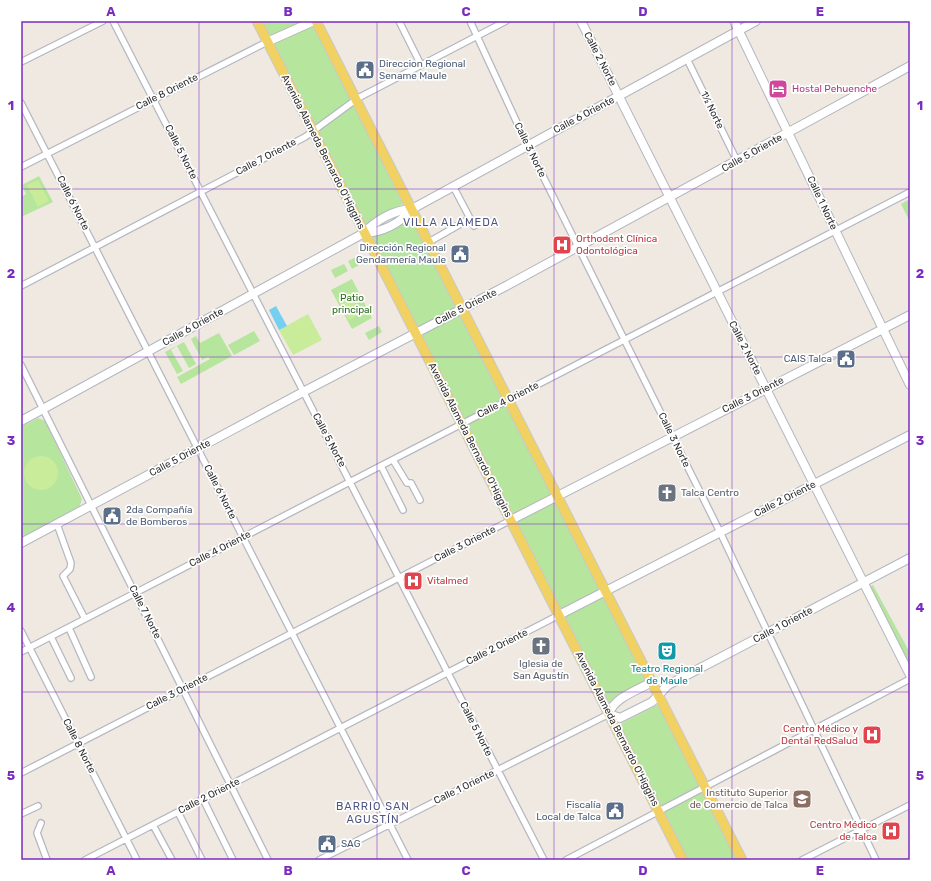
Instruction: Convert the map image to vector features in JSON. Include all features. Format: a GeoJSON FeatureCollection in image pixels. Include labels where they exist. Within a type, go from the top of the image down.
{"type":"FeatureCollection","features":[{"type":"Feature","properties":{"kind":"main road","name":"Avenida Alameda Bernardo O'Higgins"},"geometry":{"type":"LineString","coordinates":[[256,21],[683,860]]}},
{"type":"Feature","properties":{"kind":"main road","name":"Calle 8 Oriente"},"geometry":{"type":"LineString","coordinates":[[267,42],[315,21]]}},
{"type":"Feature","properties":{"kind":"main road"},"geometry":{"type":"LineString","coordinates":[[315,21],[412,208],[742,860]]}},
{"type":"Feature","properties":{"kind":"main road","name":"Calle 2 Norte"},"geometry":{"type":"LineString","coordinates":[[581,21],[668,198],[815,484],[910,675]]}},
{"type":"Feature","properties":{"kind":"main road","name":"Calle 1 Norte"},"geometry":{"type":"LineString","coordinates":[[734,21],[910,385]]}},
{"type":"Feature","properties":{"kind":"main road","name":"Calle 6 Oriente"},"geometry":{"type":"LineString","coordinates":[[21,421],[364,233],[383,229],[392,225],[412,208],[756,21]]}},
{"type":"Feature","properties":{"kind":"main road","name":"Calle 5 Oriente"},"geometry":{"type":"LineString","coordinates":[[21,543],[303,392],[463,309],[910,66]]}},
{"type":"Feature","properties":{"kind":"main road","name":"Calle 3 Oriente"},"geometry":{"type":"LineString","coordinates":[[511,520],[910,315]]}},
{"type":"Feature","properties":{"kind":"main road","name":"Calle 2 Oriente"},"geometry":{"type":"LineString","coordinates":[[559,615],[910,434]]}},
{"type":"Feature","properties":{"kind":"main road","name":"Calle 1 Oriente"},"geometry":{"type":"LineString","coordinates":[[609,714],[617,718],[625,716],[652,702],[668,685],[910,558]]}},
{"type":"Feature","properties":{"kind":"main road"},"geometry":{"type":"LineString","coordinates":[[609,714],[612,707],[617,702],[652,682]]}},
{"type":"Feature","properties":{"kind":"street"},"geometry":{"type":"LineString","coordinates":[[21,62],[103,21]]}},
{"type":"Feature","properties":{"kind":"street","name":"Calle 5 Norte"},"geometry":{"type":"LineString","coordinates":[[113,21],[544,860]]}},
{"type":"Feature","properties":{"kind":"street"},"geometry":{"type":"LineString","coordinates":[[399,21],[421,65]]}},
{"type":"Feature","properties":{"kind":"street","name":"Calle 3 Norte"},"geometry":{"type":"LineString","coordinates":[[470,21],[528,146],[720,532],[876,860]]}},
{"type":"Feature","properties":{"kind":"street","name":"Calle 7 Oriente"},"geometry":{"type":"LineString","coordinates":[[21,286],[313,131],[356,99],[506,21]]}},
{"type":"Feature","properties":{"kind":"street","name":"Calle 8 Oriente"},"geometry":{"type":"LineString","coordinates":[[21,167],[267,42]]}},
{"type":"Feature","properties":{"kind":"street","name":"1½ Norte"},"geometry":{"type":"LineString","coordinates":[[687,59],[737,161]]}},
{"type":"Feature","properties":{"kind":"street","name":"Calle 6 Norte"},"geometry":{"type":"LineString","coordinates":[[21,102],[408,860]]}},
{"type":"Feature","properties":{"kind":"street"},"geometry":{"type":"LineString","coordinates":[[453,186],[474,226]]}},
{"type":"Feature","properties":{"kind":"street","name":"Calle 4 Oriente"},"geometry":{"type":"LineString","coordinates":[[21,652],[910,192]]}},
{"type":"Feature","properties":{"kind":"street"},"geometry":{"type":"LineString","coordinates":[[429,242],[469,218]]}},
{"type":"Feature","properties":{"kind":"street","name":"Calle 7 Norte"},"geometry":{"type":"LineString","coordinates":[[21,365],[268,860]]}},
{"type":"Feature","properties":{"kind":"street"},"geometry":{"type":"LineString","coordinates":[[393,460],[407,483],[411,483],[420,500]]}},
{"type":"Feature","properties":{"kind":"street"},"geometry":{"type":"LineString","coordinates":[[381,466],[402,510]]}},
{"type":"Feature","properties":{"kind":"street","name":"Calle 3 Oriente"},"geometry":{"type":"LineString","coordinates":[[21,773],[511,520]]}},
{"type":"Feature","properties":{"kind":"street"},"geometry":{"type":"LineString","coordinates":[[57,524],[71,563],[70,569],[63,576],[85,620]]}},
{"type":"Feature","properties":{"kind":"street","name":"Calle 2 Oriente"},"geometry":{"type":"LineString","coordinates":[[85,860],[559,615]]}},
{"type":"Feature","properties":{"kind":"street"},"geometry":{"type":"LineString","coordinates":[[69,628],[91,677]]}},
{"type":"Feature","properties":{"kind":"street","name":"Calle 8 Norte"},"geometry":{"type":"LineString","coordinates":[[21,631],[137,860]]}},
{"type":"Feature","properties":{"kind":"street"},"geometry":{"type":"LineString","coordinates":[[51,637],[70,678]]}},
{"type":"Feature","properties":{"kind":"street"},"geometry":{"type":"LineString","coordinates":[[566,860],[706,788],[910,679]]}},
{"type":"Feature","properties":{"kind":"street","name":"Calle 1 Oriente"},"geometry":{"type":"LineString","coordinates":[[319,860],[609,714]]}},
{"type":"Feature","properties":{"kind":"street"},"geometry":{"type":"LineString","coordinates":[[203,799],[233,860]]}},
{"type":"Feature","properties":{"kind":"street"},"geometry":{"type":"LineString","coordinates":[[802,860],[910,805]]}},
{"type":"Feature","properties":{"kind":"street"},"geometry":{"type":"LineString","coordinates":[[21,814],[38,806]]}},
{"type":"Feature","properties":{"kind":"street"},"geometry":{"type":"LineString","coordinates":[[178,812],[202,860]]}},
{"type":"Feature","properties":{"kind":"street"},"geometry":{"type":"LineString","coordinates":[[41,823],[37,833],[46,860]]}},
{"type":"Feature","properties":{"kind":"street"},"geometry":{"type":"LineString","coordinates":[[153,825],[172,860]]}},
{"type":"Feature","properties":{"kind":"green space"},"geometry":{"type":"Polygon","coordinates":[[[259,21],[312,21],[403,204],[365,225],[259,21]]]}},
{"type":"Feature","properties":{"kind":"green space"},"geometry":{"type":"Polygon","coordinates":[[[39,176],[53,202],[21,217],[21,197],[26,194],[22,185],[39,176]]]}},
{"type":"Feature","properties":{"kind":"green space"},"geometry":{"type":"Polygon","coordinates":[[[38,180],[49,201],[38,207],[27,185],[38,180]]]}},
{"type":"Feature","properties":{"kind":"green space"},"geometry":{"type":"Polygon","coordinates":[[[910,199],[910,222],[901,204],[910,199]]]}},
{"type":"Feature","properties":{"kind":"green space"},"geometry":{"type":"Polygon","coordinates":[[[408,217],[411,217],[647,677],[646,683],[609,703],[371,237],[408,217]]]}},
{"type":"Feature","properties":{"kind":"green space"},"geometry":{"type":"Polygon","coordinates":[[[358,256],[361,264],[352,269],[348,261],[358,256]]]}},
{"type":"Feature","properties":{"kind":"green space"},"geometry":{"type":"Polygon","coordinates":[[[344,264],[348,271],[335,278],[331,270],[344,264]]]}},
{"type":"Feature","properties":{"kind":"green space","name":"Patio principal"},"geometry":{"type":"Polygon","coordinates":[[[352,279],[372,318],[352,329],[331,290],[352,279]]]}},
{"type":"Feature","properties":{"kind":"green space"},"geometry":{"type":"Polygon","coordinates":[[[349,292],[360,314],[349,320],[337,298],[349,292]]]}},
{"type":"Feature","properties":{"kind":"green space"},"geometry":{"type":"Polygon","coordinates":[[[308,314],[322,340],[293,355],[279,330],[308,314]]]}},
{"type":"Feature","properties":{"kind":"green space"},"geometry":{"type":"Polygon","coordinates":[[[379,326],[382,332],[369,340],[365,333],[379,326]]]}},
{"type":"Feature","properties":{"kind":"green space"},"geometry":{"type":"Polygon","coordinates":[[[254,331],[260,341],[234,355],[228,345],[254,331]]]}},
{"type":"Feature","properties":{"kind":"green space"},"geometry":{"type":"Polygon","coordinates":[[[219,333],[232,356],[181,384],[177,377],[210,359],[208,357],[202,360],[191,339],[196,336],[200,343],[219,333]]]}},
{"type":"Feature","properties":{"kind":"green space"},"geometry":{"type":"Polygon","coordinates":[[[184,342],[196,364],[189,368],[177,346],[171,350],[183,371],[177,374],[165,352],[184,342]]]}},
{"type":"Feature","properties":{"kind":"green space"},"geometry":{"type":"Polygon","coordinates":[[[38,418],[45,421],[82,499],[79,508],[21,538],[21,427],[38,418]]]}},
{"type":"Feature","properties":{"kind":"green space"},"geometry":{"type":"Polygon","coordinates":[[[41,456],[53,461],[58,473],[53,485],[41,490],[29,485],[24,473],[29,461],[41,456]]]}},
{"type":"Feature","properties":{"kind":"green space"},"geometry":{"type":"Polygon","coordinates":[[[873,585],[910,653],[910,671],[869,587],[873,585]]]}},
{"type":"Feature","properties":{"kind":"green space"},"geometry":{"type":"Polygon","coordinates":[[[657,705],[662,708],[739,860],[687,860],[620,727],[622,723],[657,705]]]}},
{"type":"Feature","properties":{"kind":"water"},"geometry":{"type":"Polygon","coordinates":[[[276,306],[287,326],[279,330],[269,310],[276,306]]]}},
{"type":"Feature","properties":{"kind":"place","name":"Direccion Regional Sename Maule"},"geometry":{"type":"Point","coordinates":[365,70]}},
{"type":"Feature","properties":{"kind":"place","name":"Hostal Pehuenche"},"geometry":{"type":"Point","coordinates":[778,89]}},
{"type":"Feature","properties":{"kind":"place","name":"Orthodent Clínica Odontológica"},"geometry":{"type":"Point","coordinates":[562,245]}},
{"type":"Feature","properties":{"kind":"place","name":"Dirección Regional Gendarmería Maule"},"geometry":{"type":"Point","coordinates":[460,254]}},
{"type":"Feature","properties":{"kind":"place","name":"CAIS Talca"},"geometry":{"type":"Point","coordinates":[846,359]}},
{"type":"Feature","properties":{"kind":"place","name":"Talca Centro"},"geometry":{"type":"Point","coordinates":[667,493]}},
{"type":"Feature","properties":{"kind":"place","name":"2da Compañía de Bomberos"},"geometry":{"type":"Point","coordinates":[112,516]}},
{"type":"Feature","properties":{"kind":"place","name":"Vitalmed"},"geometry":{"type":"Point","coordinates":[413,581]}},
{"type":"Feature","properties":{"kind":"place","name":"Iglesia de San Agustín"},"geometry":{"type":"Point","coordinates":[541,646]}},
{"type":"Feature","properties":{"kind":"place","name":"Teatro Regional de Maule"},"geometry":{"type":"Point","coordinates":[667,651]}},
{"type":"Feature","properties":{"kind":"place","name":"Centro Médico y Dental RedSalud"},"geometry":{"type":"Point","coordinates":[872,735]}},
{"type":"Feature","properties":{"kind":"place","name":"Instituto Superior de Comercio de Talca"},"geometry":{"type":"Point","coordinates":[802,799]}},
{"type":"Feature","properties":{"kind":"place","name":"Fiscalía Local de Talca"},"geometry":{"type":"Point","coordinates":[615,811]}},
{"type":"Feature","properties":{"kind":"place","name":"Centro Médico de Talca"},"geometry":{"type":"Point","coordinates":[891,831]}},
{"type":"Feature","properties":{"kind":"place","name":"SAG"},"geometry":{"type":"Point","coordinates":[327,844]}},
{"type":"Feature","properties":{"kind":"district","name":"VILLA ALAMEDA"},"geometry":{"type":"Point","coordinates":[451,222]}},
{"type":"Feature","properties":{"kind":"district","name":"BARRIO SAN AGUSTÍN"},"geometry":{"type":"Point","coordinates":[373,812]}}]}
